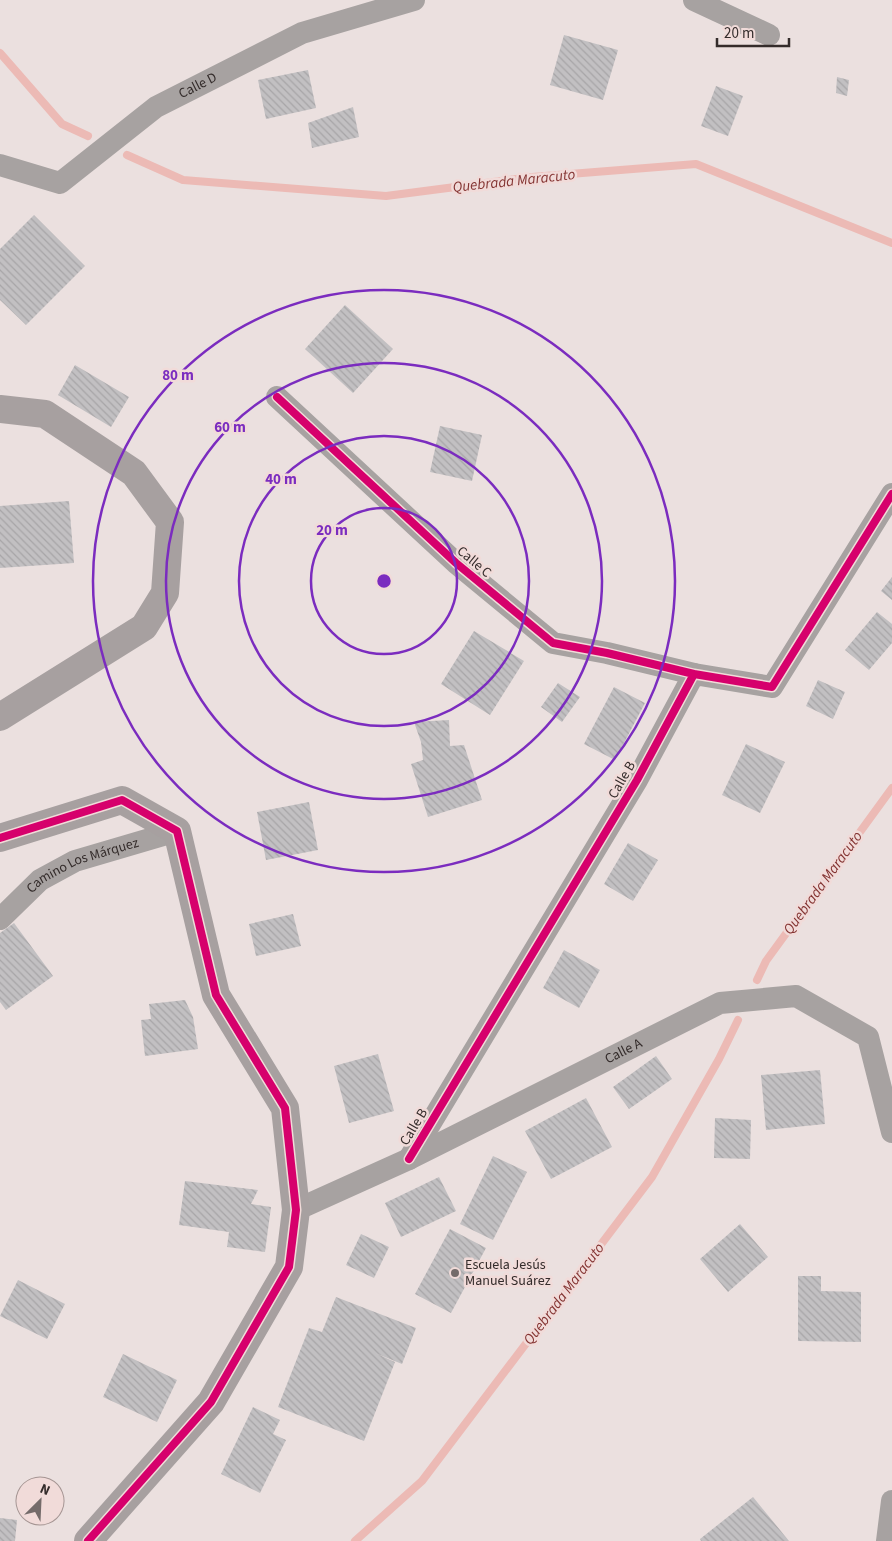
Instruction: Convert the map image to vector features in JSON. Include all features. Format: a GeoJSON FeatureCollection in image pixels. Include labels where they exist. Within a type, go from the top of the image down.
{"type":"FeatureCollection","features":[{"type":"Feature","properties":{"kind":"street","name":"Calle D"},"geometry":{"type":"LineString","coordinates":[[0,165],[60,183],[156,107],[302,33],[414,0]]}},
{"type":"Feature","properties":{"kind":"street"},"geometry":{"type":"LineString","coordinates":[[694,0],[769,36]]}},
{"type":"Feature","properties":{"kind":"street","name":"Calle C"},"geometry":{"type":"LineString","coordinates":[[277,397],[456,563],[553,643],[694,674]]}},
{"type":"Feature","properties":{"kind":"street"},"geometry":{"type":"LineString","coordinates":[[0,409],[45,414],[134,473],[170,522],[166,593],[144,627],[0,717]]}},
{"type":"Feature","properties":{"kind":"street"},"geometry":{"type":"LineString","coordinates":[[694,674],[772,687],[892,494]]}},
{"type":"Feature","properties":{"kind":"street","name":"Calle B"},"geometry":{"type":"LineString","coordinates":[[409,1159],[637,780],[694,674]]}},
{"type":"Feature","properties":{"kind":"street"},"geometry":{"type":"LineString","coordinates":[[0,838],[122,800],[177,831],[216,995],[285,1108],[296,1210],[289,1267],[211,1402],[88,1541]]}},
{"type":"Feature","properties":{"kind":"street","name":"Camino Los Márquez"},"geometry":{"type":"LineString","coordinates":[[0,918],[40,880],[75,861],[177,831]]}},
{"type":"Feature","properties":{"kind":"street","name":"Calle A"},"geometry":{"type":"LineString","coordinates":[[296,1210],[409,1159],[720,1003],[796,996],[868,1037],[892,1132]]}},
{"type":"Feature","properties":{"kind":"street"},"geometry":{"type":"LineString","coordinates":[[887,1541],[892,1501]]}},
{"type":"Feature","properties":{"kind":"building"},"geometry":{"type":"Polygon","coordinates":[[[564,35],[618,50],[603,100],[550,85],[564,35]]]}},
{"type":"Feature","properties":{"kind":"building"},"geometry":{"type":"Polygon","coordinates":[[[308,70],[316,108],[266,119],[258,80],[308,70]]]}},
{"type":"Feature","properties":{"kind":"building"},"geometry":{"type":"Polygon","coordinates":[[[837,77],[849,80],[847,96],[836,93],[837,77]]]}},
{"type":"Feature","properties":{"kind":"building"},"geometry":{"type":"Polygon","coordinates":[[[716,86],[743,96],[728,136],[701,126],[716,86]]]}},
{"type":"Feature","properties":{"kind":"building"},"geometry":{"type":"Polygon","coordinates":[[[353,107],[359,137],[312,148],[308,123],[353,107]]]}},
{"type":"Feature","properties":{"kind":"building"},"geometry":{"type":"Polygon","coordinates":[[[34,215],[85,266],[26,325],[0,300],[0,249],[34,215]]]}},
{"type":"Feature","properties":{"kind":"building"},"geometry":{"type":"Polygon","coordinates":[[[345,305],[393,349],[353,393],[305,349],[345,305]]]}},
{"type":"Feature","properties":{"kind":"building"},"geometry":{"type":"Polygon","coordinates":[[[75,365],[129,397],[111,427],[58,395],[75,365]]]}},
{"type":"Feature","properties":{"kind":"building"},"geometry":{"type":"Polygon","coordinates":[[[440,426],[482,435],[472,481],[430,472],[440,426]]]}},
{"type":"Feature","properties":{"kind":"building"},"geometry":{"type":"Polygon","coordinates":[[[69,501],[74,563],[0,568],[0,506],[69,501]]]}},
{"type":"Feature","properties":{"kind":"building"},"geometry":{"type":"Polygon","coordinates":[[[892,577],[892,600],[881,591],[892,577]]]}},
{"type":"Feature","properties":{"kind":"building"},"geometry":{"type":"Polygon","coordinates":[[[877,612],[892,624],[892,643],[869,670],[845,650],[877,612]]]}},
{"type":"Feature","properties":{"kind":"building"},"geometry":{"type":"Polygon","coordinates":[[[474,631],[524,661],[490,715],[441,684],[474,631]]]}},
{"type":"Feature","properties":{"kind":"building"},"geometry":{"type":"Polygon","coordinates":[[[818,680],[845,692],[833,719],[806,706],[818,680]]]}},
{"type":"Feature","properties":{"kind":"building"},"geometry":{"type":"Polygon","coordinates":[[[558,683],[580,697],[562,722],[541,707],[558,683]]]}},
{"type":"Feature","properties":{"kind":"building"},"geometry":{"type":"Polygon","coordinates":[[[614,687],[645,703],[615,760],[584,744],[614,687]]]}},
{"type":"Feature","properties":{"kind":"building"},"geometry":{"type":"Polygon","coordinates":[[[449,720],[450,746],[464,745],[482,800],[428,817],[411,764],[423,760],[421,742],[414,722],[449,720]]]}},
{"type":"Feature","properties":{"kind":"building"},"geometry":{"type":"Polygon","coordinates":[[[746,744],[785,762],[760,813],[722,795],[746,744]]]}},
{"type":"Feature","properties":{"kind":"building"},"geometry":{"type":"Polygon","coordinates":[[[309,802],[318,850],[266,860],[257,812],[309,802]]]}},
{"type":"Feature","properties":{"kind":"building"},"geometry":{"type":"Polygon","coordinates":[[[628,843],[658,860],[633,901],[604,884],[628,843]]]}},
{"type":"Feature","properties":{"kind":"building"},"geometry":{"type":"Polygon","coordinates":[[[293,914],[301,946],[256,956],[249,924],[293,914]]]}},
{"type":"Feature","properties":{"kind":"building"},"geometry":{"type":"Polygon","coordinates":[[[14,923],[53,976],[6,1010],[0,1002],[0,933],[14,923]]]}},
{"type":"Feature","properties":{"kind":"building"},"geometry":{"type":"Polygon","coordinates":[[[564,950],[600,970],[579,1008],[543,988],[564,950]]]}},
{"type":"Feature","properties":{"kind":"building"},"geometry":{"type":"Polygon","coordinates":[[[185,1000],[193,1017],[198,1049],[145,1056],[141,1020],[151,1019],[149,1004],[185,1000]]]}},
{"type":"Feature","properties":{"kind":"building"},"geometry":{"type":"Polygon","coordinates":[[[378,1054],[394,1111],[349,1123],[334,1066],[378,1054]]]}},
{"type":"Feature","properties":{"kind":"building"},"geometry":{"type":"Polygon","coordinates":[[[656,1056],[672,1079],[629,1109],[613,1087],[656,1056]]]}},
{"type":"Feature","properties":{"kind":"building"},"geometry":{"type":"Polygon","coordinates":[[[820,1070],[825,1124],[766,1130],[761,1075],[820,1070]]]}},
{"type":"Feature","properties":{"kind":"building"},"geometry":{"type":"Polygon","coordinates":[[[586,1098],[612,1147],[551,1179],[525,1131],[586,1098]]]}},
{"type":"Feature","properties":{"kind":"building"},"geometry":{"type":"Polygon","coordinates":[[[715,1118],[751,1120],[750,1159],[714,1158],[715,1118]]]}},
{"type":"Feature","properties":{"kind":"building"},"geometry":{"type":"Polygon","coordinates":[[[493,1156],[527,1172],[493,1240],[460,1224],[493,1156]]]}},
{"type":"Feature","properties":{"kind":"building"},"geometry":{"type":"Polygon","coordinates":[[[439,1177],[456,1211],[401,1237],[385,1203],[439,1177]]]}},
{"type":"Feature","properties":{"kind":"building"},"geometry":{"type":"Polygon","coordinates":[[[185,1181],[258,1190],[251,1204],[271,1207],[265,1252],[227,1247],[229,1232],[179,1225],[185,1181]]]}},
{"type":"Feature","properties":{"kind":"building"},"geometry":{"type":"Polygon","coordinates":[[[740,1224],[768,1257],[728,1292],[700,1259],[740,1224]]]}},
{"type":"Feature","properties":{"kind":"building"},"geometry":{"type":"Polygon","coordinates":[[[450,1229],[486,1248],[451,1313],[415,1294],[450,1229]]]}},
{"type":"Feature","properties":{"kind":"building"},"geometry":{"type":"Polygon","coordinates":[[[361,1234],[389,1247],[374,1278],[346,1265],[361,1234]]]}},
{"type":"Feature","properties":{"kind":"building"},"geometry":{"type":"Polygon","coordinates":[[[798,1276],[821,1276],[821,1291],[861,1292],[861,1342],[798,1341],[798,1276]]]}},
{"type":"Feature","properties":{"kind":"building"},"geometry":{"type":"Polygon","coordinates":[[[18,1280],[65,1304],[47,1339],[0,1316],[18,1280]]]}},
{"type":"Feature","properties":{"kind":"building"},"geometry":{"type":"Polygon","coordinates":[[[336,1297],[416,1328],[402,1364],[375,1353],[395,1362],[364,1441],[278,1407],[309,1328],[322,1332],[336,1297]]]}},
{"type":"Feature","properties":{"kind":"building"},"geometry":{"type":"Polygon","coordinates":[[[123,1354],[177,1380],[157,1422],[103,1397],[123,1354]]]}},
{"type":"Feature","properties":{"kind":"building"},"geometry":{"type":"Polygon","coordinates":[[[253,1407],[280,1420],[273,1434],[286,1440],[260,1493],[221,1474],[253,1407]]]}},
{"type":"Feature","properties":{"kind":"building"},"geometry":{"type":"Polygon","coordinates":[[[753,1497],[789,1541],[701,1541],[700,1539],[753,1497]]]}},
{"type":"Feature","properties":{"kind":"building"},"geometry":{"type":"Polygon","coordinates":[[[0,1518],[15,1520],[15,1541],[0,1541],[0,1518]]]}},
{"type":"Feature","properties":{"kind":"waterway","name":"Quebrada Maracuto"},"geometry":{"type":"LineString","coordinates":[[0,53],[62,124],[88,136]]}},
{"type":"Feature","properties":{"kind":"waterway","name":"Quebrada Maracuto"},"geometry":{"type":"LineString","coordinates":[[127,155],[183,180],[386,196],[532,177],[696,164],[892,243]]}},
{"type":"Feature","properties":{"kind":"waterway","name":"Quebrada Maracuto"},"geometry":{"type":"LineString","coordinates":[[757,980],[766,961],[892,788]]}},
{"type":"Feature","properties":{"kind":"waterway","name":"Quebrada Maracuto"},"geometry":{"type":"LineString","coordinates":[[355,1541],[422,1481],[652,1177],[719,1059],[738,1020]]}},
{"type":"Feature","properties":{"kind":"cycle path"},"geometry":{"type":"LineString","coordinates":[[277,397],[456,563],[553,643],[607,653],[694,674]]}},
{"type":"Feature","properties":{"kind":"cycle path"},"geometry":{"type":"LineString","coordinates":[[409,1159],[637,780],[694,674],[772,687],[892,494]]}},
{"type":"Feature","properties":{"kind":"cycle path"},"geometry":{"type":"LineString","coordinates":[[0,838],[122,800],[177,831],[216,995],[285,1108],[296,1210],[289,1267],[211,1402],[88,1541]]}},
{"type":"Feature","properties":{"kind":"place","name":"Escuela Jesús Manuel Suárez"},"geometry":{"type":"Point","coordinates":[455,1273]}}]}
